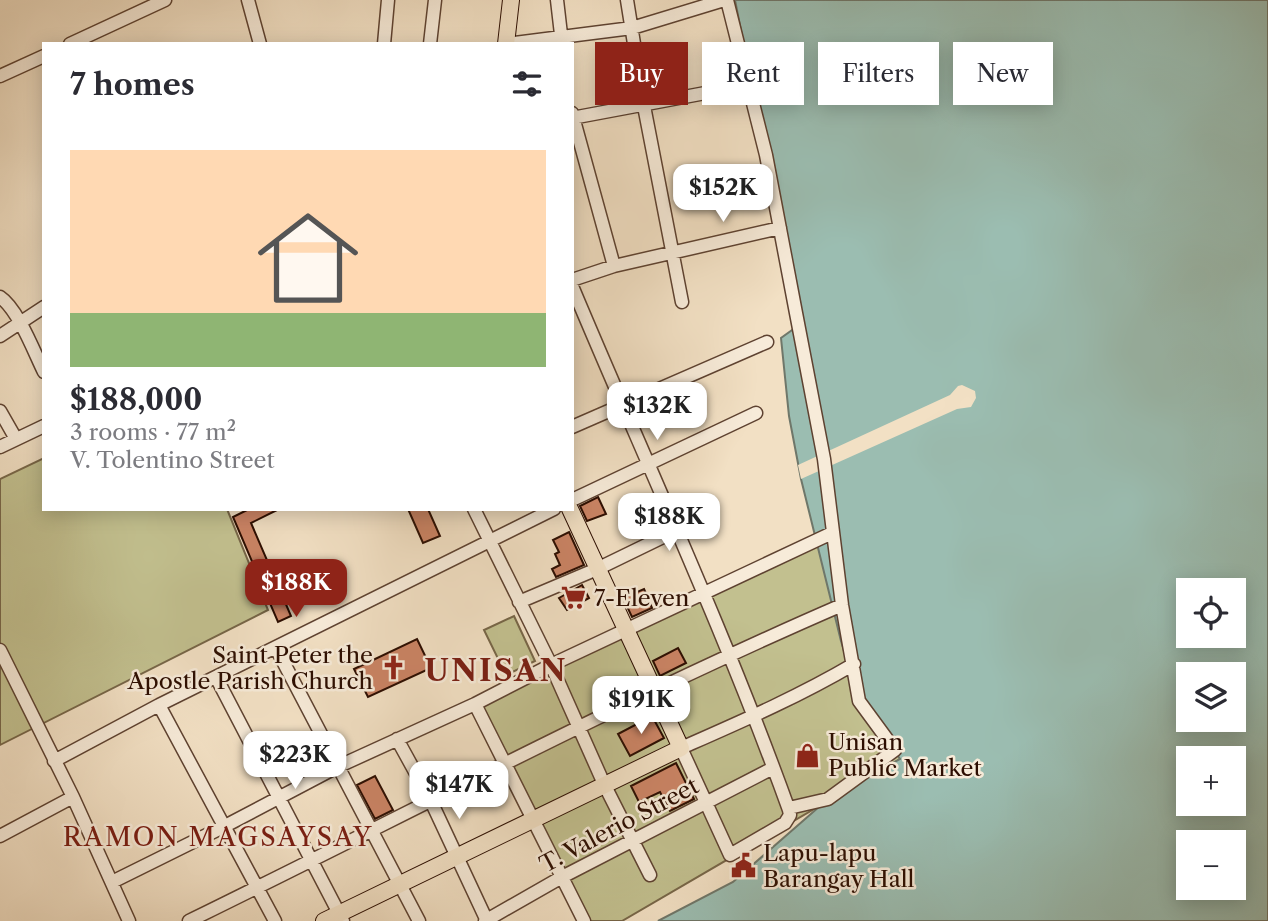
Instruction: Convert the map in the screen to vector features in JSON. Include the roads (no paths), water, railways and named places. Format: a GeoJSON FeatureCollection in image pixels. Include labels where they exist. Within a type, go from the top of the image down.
{"type":"FeatureCollection","features":[{"type":"Feature","properties":{"kind":"main road"},"geometry":{"type":"LineString","coordinates":[[506,42],[510,0]]}},
{"type":"Feature","properties":{"kind":"main road"},"geometry":{"type":"LineString","coordinates":[[324,921],[342,917],[456,856],[681,748],[571,511]]}},
{"type":"Feature","properties":{"kind":"street"},"geometry":{"type":"LineString","coordinates":[[73,42],[165,0]]}},
{"type":"Feature","properties":{"kind":"street"},"geometry":{"type":"LineString","coordinates":[[248,0],[259,42]]}},
{"type":"Feature","properties":{"kind":"street"},"geometry":{"type":"LineString","coordinates":[[384,42],[388,0]]}},
{"type":"Feature","properties":{"kind":"street"},"geometry":{"type":"LineString","coordinates":[[430,42],[435,0]]}},
{"type":"Feature","properties":{"kind":"street"},"geometry":{"type":"LineString","coordinates":[[557,0],[562,41]]}},
{"type":"Feature","properties":{"kind":"street"},"geometry":{"type":"LineString","coordinates":[[626,0],[682,302]]}},
{"type":"Feature","properties":{"kind":"street"},"geometry":{"type":"LineString","coordinates":[[543,42],[632,28],[725,0],[736,42]]}},
{"type":"Feature","properties":{"kind":"street"},"geometry":{"type":"LineString","coordinates":[[0,76],[42,57]]}},
{"type":"Feature","properties":{"kind":"street"},"geometry":{"type":"LineString","coordinates":[[574,116],[702,94]]}},
{"type":"Feature","properties":{"kind":"street"},"geometry":{"type":"LineString","coordinates":[[753,105],[766,155],[824,458],[842,605],[859,701],[895,750],[828,799],[789,812]]}},
{"type":"Feature","properties":{"kind":"street"},"geometry":{"type":"LineString","coordinates":[[574,123],[614,266]]}},
{"type":"Feature","properties":{"kind":"street"},"geometry":{"type":"LineString","coordinates":[[574,279],[614,266],[780,228]]}},
{"type":"Feature","properties":{"kind":"street"},"geometry":{"type":"LineString","coordinates":[[574,291],[705,594],[729,654],[753,717],[773,768],[789,812],[785,823],[730,855],[681,748],[753,717],[808,691],[854,664]]}},
{"type":"Feature","properties":{"kind":"street"},"geometry":{"type":"LineString","coordinates":[[0,297],[19,322],[42,368]]}},
{"type":"Feature","properties":{"kind":"street"},"geometry":{"type":"LineString","coordinates":[[0,336],[42,308]]}},
{"type":"Feature","properties":{"kind":"street"},"geometry":{"type":"LineString","coordinates":[[574,426],[767,342]]}},
{"type":"Feature","properties":{"kind":"street"},"geometry":{"type":"LineString","coordinates":[[0,411],[16,439]]}},
{"type":"Feature","properties":{"kind":"street"},"geometry":{"type":"LineString","coordinates":[[574,499],[756,413]]}},
{"type":"Feature","properties":{"kind":"street"},"geometry":{"type":"LineString","coordinates":[[0,447],[42,426]]}},
{"type":"Feature","properties":{"kind":"street"},"geometry":{"type":"LineString","coordinates":[[475,511],[650,875]]}},
{"type":"Feature","properties":{"kind":"street"},"geometry":{"type":"LineString","coordinates":[[54,761],[159,705],[550,511]]}},
{"type":"Feature","properties":{"kind":"street"},"geometry":{"type":"LineString","coordinates":[[519,602],[597,569],[708,514]]}},
{"type":"Feature","properties":{"kind":"street"},"geometry":{"type":"LineString","coordinates":[[112,882],[337,767],[832,533]]}},
{"type":"Feature","properties":{"kind":"street"},"geometry":{"type":"LineString","coordinates":[[189,921],[579,726],[729,654],[842,605]]}},
{"type":"Feature","properties":{"kind":"street"},"geometry":{"type":"LineString","coordinates":[[276,648],[419,921]]}},
{"type":"Feature","properties":{"kind":"street"},"geometry":{"type":"LineString","coordinates":[[0,650],[73,797],[130,921]]}},
{"type":"Feature","properties":{"kind":"street"},"geometry":{"type":"LineString","coordinates":[[216,677],[342,917]]}},
{"type":"Feature","properties":{"kind":"street"},"geometry":{"type":"LineString","coordinates":[[475,704],[584,921]]}},
{"type":"Feature","properties":{"kind":"street"},"geometry":{"type":"LineString","coordinates":[[159,705],[275,921]]}},
{"type":"Feature","properties":{"kind":"street"},"geometry":{"type":"LineString","coordinates":[[397,739],[430,799],[486,921]]}},
{"type":"Feature","properties":{"kind":"street","name":"T. Valerio Street"},"geometry":{"type":"LineString","coordinates":[[486,921],[562,877],[773,768]]}},
{"type":"Feature","properties":{"kind":"street"},"geometry":{"type":"LineString","coordinates":[[0,836],[73,797]]}},
{"type":"Feature","properties":{"kind":"water"},"geometry":{"type":"Polygon","coordinates":[[[735,0],[1268,0],[1268,921],[658,921],[733,882],[828,799],[900,759],[859,701],[841,641],[801,479],[789,416],[781,338],[799,325],[756,105],[804,105],[804,42],[743,42],[735,0]]]}},
{"type":"Feature","properties":{"kind":"place","name":"7-Eleven"},"geometry":{"type":"Point","coordinates":[574,598]}},
{"type":"Feature","properties":{"kind":"place","name":"Saint Peter the Apostle Parish Church"},"geometry":{"type":"Point","coordinates":[393,668]}},
{"type":"Feature","properties":{"kind":"place","name":"Unisan Public Market"},"geometry":{"type":"Point","coordinates":[808,755]}},
{"type":"Feature","properties":{"kind":"place","name":"Lapu-lapu Barangay Hall"},"geometry":{"type":"Point","coordinates":[743,866]}},
{"type":"Feature","properties":{"kind":"district","name":"UNISAN"},"geometry":{"type":"Point","coordinates":[496,670]}},
{"type":"Feature","properties":{"kind":"district","name":"RAMON MAGSAYSAY"},"geometry":{"type":"Point","coordinates":[218,837]}}]}
